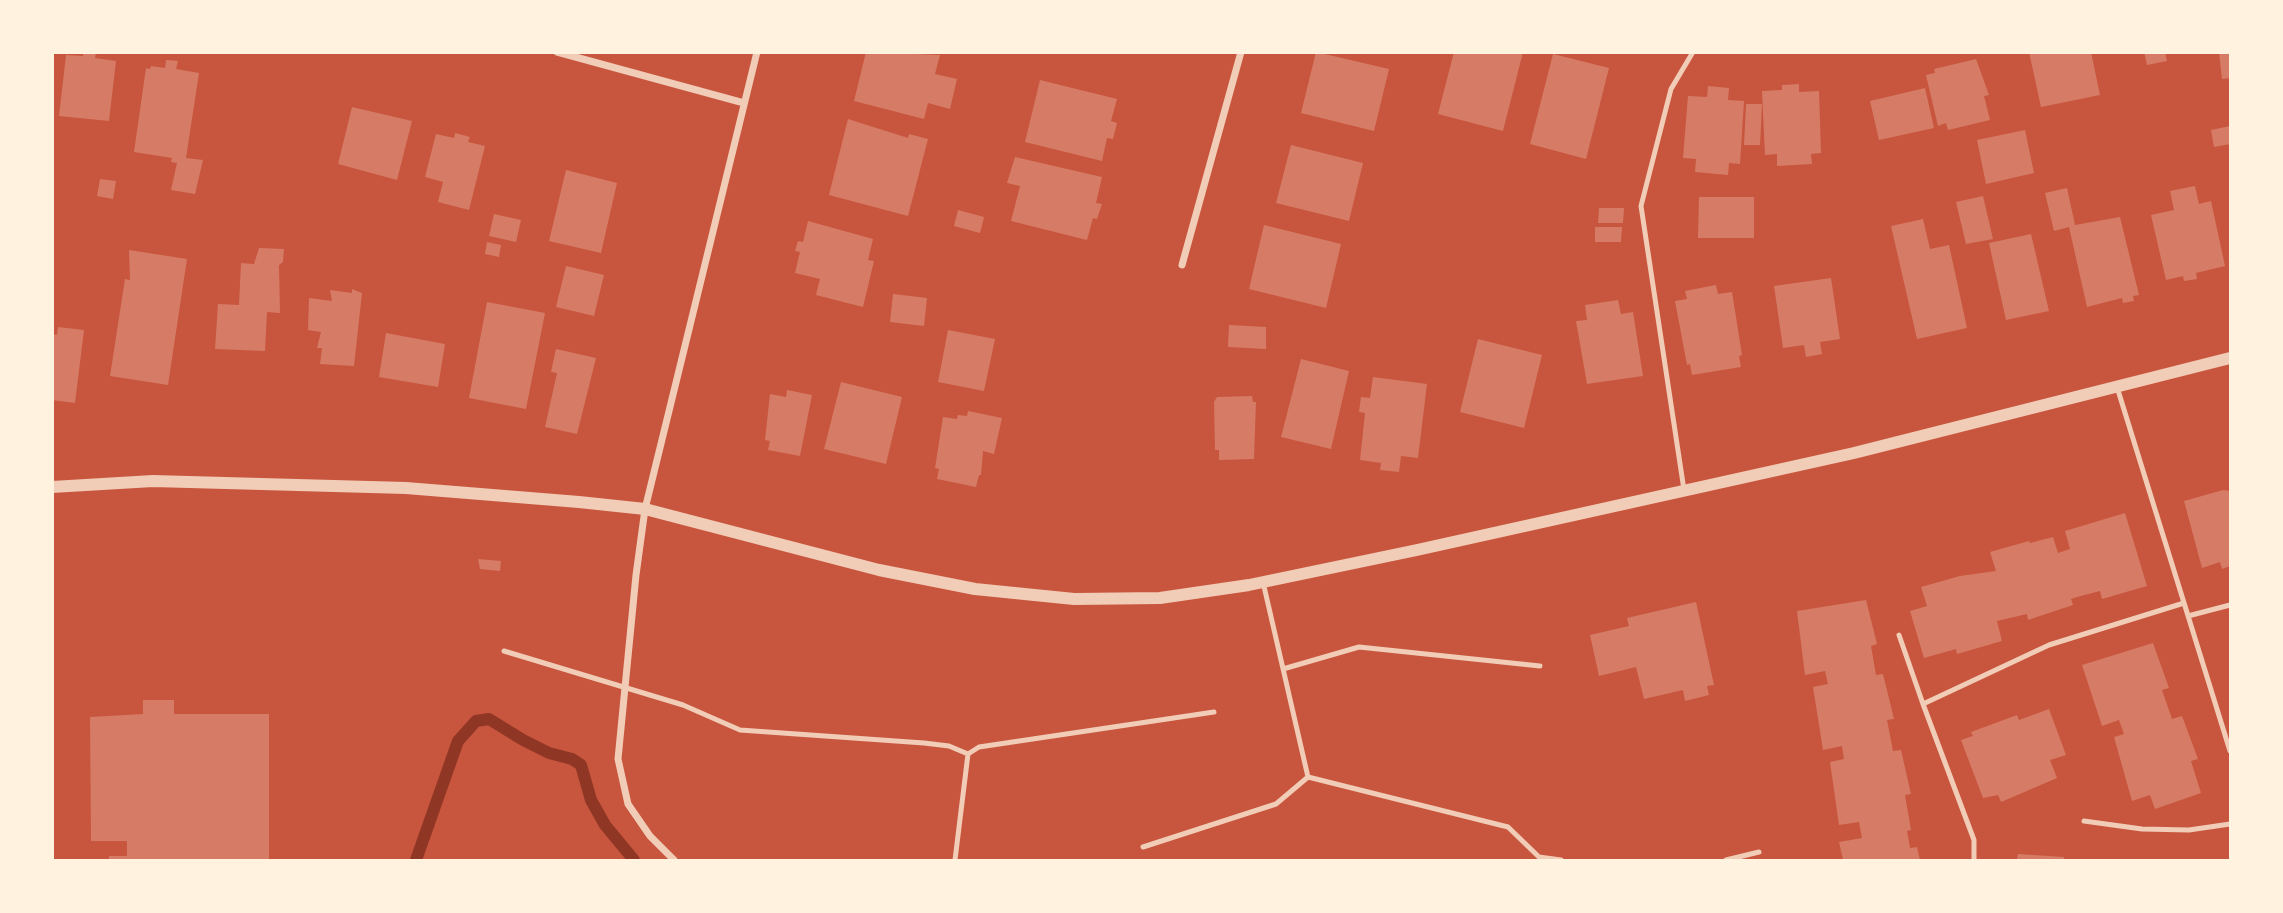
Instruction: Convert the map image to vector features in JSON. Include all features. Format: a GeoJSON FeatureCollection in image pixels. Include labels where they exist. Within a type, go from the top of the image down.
{"type":"FeatureCollection","features":[{"type":"Feature","properties":{"kind":"street"},"geometry":{"type":"LineString","coordinates":[[557,52],[744,103]]}},
{"type":"Feature","properties":{"kind":"street"},"geometry":{"type":"LineString","coordinates":[[674,860],[650,836],[628,804],[618,758],[636,575],[645,509],[757,52]]}},
{"type":"Feature","properties":{"kind":"street"},"geometry":{"type":"LineString","coordinates":[[1182,265],[1241,52]]}},
{"type":"Feature","properties":{"kind":"street"},"geometry":{"type":"LineString","coordinates":[[52,488],[153,481],[393,488],[645,509],[879,570],[975,589],[1074,599],[1160,598],[1263,582],[1854,453],[2231,358]]}},
{"type":"Feature","properties":{"kind":"lane"},"geometry":{"type":"LineString","coordinates":[[1684,491],[1641,206],[1671,89],[1693,52]]}},
{"type":"Feature","properties":{"kind":"lane"},"geometry":{"type":"LineString","coordinates":[[2118,387],[2231,751]]}},
{"type":"Feature","properties":{"kind":"lane"},"geometry":{"type":"LineString","coordinates":[[1263,582],[1308,777]]}},
{"type":"Feature","properties":{"kind":"lane"},"geometry":{"type":"LineString","coordinates":[[1923,704],[2049,645],[2184,603]]}},
{"type":"Feature","properties":{"kind":"lane"},"geometry":{"type":"LineString","coordinates":[[2188,616],[2231,605]]}},
{"type":"Feature","properties":{"kind":"lane"},"geometry":{"type":"LineString","coordinates":[[1899,635],[1974,840],[1974,860]]}},
{"type":"Feature","properties":{"kind":"lane"},"geometry":{"type":"LineString","coordinates":[[1283,669],[1359,647],[1540,666]]}},
{"type":"Feature","properties":{"kind":"lane"},"geometry":{"type":"LineString","coordinates":[[504,651],[682,705],[740,730],[924,743],[949,746],[968,754],[992,743],[1214,712]]}},
{"type":"Feature","properties":{"kind":"lane"},"geometry":{"type":"LineString","coordinates":[[956,860],[968,754]]}},
{"type":"Feature","properties":{"kind":"lane"},"geometry":{"type":"LineString","coordinates":[[1143,847],[1276,804],[1308,777]]}},
{"type":"Feature","properties":{"kind":"lane"},"geometry":{"type":"LineString","coordinates":[[1308,777],[1508,827],[1539,857],[1561,860]]}},
{"type":"Feature","properties":{"kind":"lane"},"geometry":{"type":"LineString","coordinates":[[2084,821],[2142,830],[2189,831],[2231,824]]}},
{"type":"Feature","properties":{"kind":"lane"},"geometry":{"type":"LineString","coordinates":[[1726,860],[1759,852]]}},
{"type":"Feature","properties":{"kind":"building"},"geometry":{"type":"Polygon","coordinates":[[[83,52],[96,52],[95,58],[116,61],[109,121],[59,116],[66,55],[83,56],[83,52]]]}},
{"type":"Feature","properties":{"kind":"building"},"geometry":{"type":"Polygon","coordinates":[[[866,52],[940,55],[935,74],[957,79],[950,109],[928,103],[924,119],[854,101],[866,52]]]}},
{"type":"Feature","properties":{"kind":"building"},"geometry":{"type":"Polygon","coordinates":[[[1316,52],[1389,69],[1374,131],[1301,113],[1316,52]]]}},
{"type":"Feature","properties":{"kind":"building"},"geometry":{"type":"Polygon","coordinates":[[[1454,52],[1523,52],[1503,131],[1438,114],[1454,52]]]}},
{"type":"Feature","properties":{"kind":"building"},"geometry":{"type":"Polygon","coordinates":[[[2029,52],[2091,52],[2100,95],[2041,107],[2029,52]]]}},
{"type":"Feature","properties":{"kind":"building"},"geometry":{"type":"Polygon","coordinates":[[[2144,52],[2165,52],[2167,61],[2147,65],[2144,52]]]}},
{"type":"Feature","properties":{"kind":"building"},"geometry":{"type":"Polygon","coordinates":[[[2219,52],[2230,52],[2230,78],[2222,79],[2219,52]]]}},
{"type":"Feature","properties":{"kind":"building"},"geometry":{"type":"Polygon","coordinates":[[[1553,54],[1609,68],[1586,159],[1530,144],[1553,54]]]}},
{"type":"Feature","properties":{"kind":"building"},"geometry":{"type":"Polygon","coordinates":[[[1976,59],[1989,95],[1984,96],[1990,120],[1948,130],[1946,123],[1938,126],[1926,75],[1935,73],[1934,69],[1976,59]]]}},
{"type":"Feature","properties":{"kind":"building"},"geometry":{"type":"Polygon","coordinates":[[[166,60],[178,61],[176,69],[199,73],[186,158],[203,160],[195,194],[171,190],[177,163],[171,162],[172,158],[134,152],[146,68],[165,68],[166,60]]]}},
{"type":"Feature","properties":{"kind":"building"},"geometry":{"type":"Polygon","coordinates":[[[1040,80],[1117,99],[1111,121],[1117,123],[1113,139],[1107,138],[1102,161],[1025,142],[1040,80]]]}},
{"type":"Feature","properties":{"kind":"building"},"geometry":{"type":"Polygon","coordinates":[[[1799,84],[1799,92],[1819,91],[1821,153],[1811,154],[1812,164],[1777,166],[1777,154],[1765,155],[1762,91],[1782,90],[1782,85],[1799,84]]]}},
{"type":"Feature","properties":{"kind":"building"},"geometry":{"type":"Polygon","coordinates":[[[1708,86],[1729,88],[1728,100],[1744,101],[1740,164],[1729,163],[1728,175],[1695,172],[1696,159],[1683,158],[1688,96],[1707,97],[1708,86]]]}},
{"type":"Feature","properties":{"kind":"building"},"geometry":{"type":"Polygon","coordinates":[[[1925,88],[1934,128],[1879,140],[1870,101],[1925,88]]]}},
{"type":"Feature","properties":{"kind":"building"},"geometry":{"type":"Polygon","coordinates":[[[1746,104],[1762,104],[1760,145],[1744,145],[1746,104]]]}},
{"type":"Feature","properties":{"kind":"building"},"geometry":{"type":"Polygon","coordinates":[[[352,107],[412,121],[397,180],[338,164],[352,107]]]}},
{"type":"Feature","properties":{"kind":"building"},"geometry":{"type":"Polygon","coordinates":[[[848,119],[908,138],[909,134],[928,139],[908,216],[829,195],[848,119]]]}},
{"type":"Feature","properties":{"kind":"building"},"geometry":{"type":"Polygon","coordinates":[[[2230,126],[2230,144],[2214,147],[2211,130],[2230,126]]]}},
{"type":"Feature","properties":{"kind":"building"},"geometry":{"type":"Polygon","coordinates":[[[2025,130],[2034,173],[1986,184],[1977,140],[2025,130]]]}},
{"type":"Feature","properties":{"kind":"building"},"geometry":{"type":"Polygon","coordinates":[[[455,133],[470,137],[468,142],[485,146],[469,210],[438,202],[443,182],[425,177],[436,134],[454,138],[455,133]]]}},
{"type":"Feature","properties":{"kind":"building"},"geometry":{"type":"Polygon","coordinates":[[[1291,145],[1363,163],[1349,221],[1276,203],[1291,145]]]}},
{"type":"Feature","properties":{"kind":"building"},"geometry":{"type":"Polygon","coordinates":[[[1015,157],[1102,177],[1096,203],[1102,204],[1097,219],[1093,218],[1087,240],[1011,221],[1020,186],[1007,183],[1015,157]]]}},
{"type":"Feature","properties":{"kind":"building"},"geometry":{"type":"Polygon","coordinates":[[[566,170],[617,183],[601,253],[549,241],[566,170]]]}},
{"type":"Feature","properties":{"kind":"building"},"geometry":{"type":"Polygon","coordinates":[[[100,179],[116,181],[113,199],[97,196],[100,179]]]}},
{"type":"Feature","properties":{"kind":"building"},"geometry":{"type":"Polygon","coordinates":[[[2195,186],[2199,204],[2211,201],[2225,266],[2196,273],[2197,279],[2184,281],[2183,276],[2166,280],[2151,215],[2174,210],[2170,191],[2195,186]]]}},
{"type":"Feature","properties":{"kind":"building"},"geometry":{"type":"Polygon","coordinates":[[[2067,188],[2075,225],[2120,217],[2139,295],[2133,296],[2134,301],[2123,303],[2122,298],[2087,307],[2069,227],[2054,231],[2045,193],[2067,188]]]}},
{"type":"Feature","properties":{"kind":"building"},"geometry":{"type":"Polygon","coordinates":[[[1983,196],[1993,239],[1966,244],[1956,202],[1983,196]]]}},
{"type":"Feature","properties":{"kind":"building"},"geometry":{"type":"Polygon","coordinates":[[[1699,197],[1754,197],[1754,238],[1698,238],[1699,197]]]}},
{"type":"Feature","properties":{"kind":"building"},"geometry":{"type":"Polygon","coordinates":[[[1599,208],[1624,208],[1623,223],[1598,223],[1599,208]]]}},
{"type":"Feature","properties":{"kind":"building"},"geometry":{"type":"Polygon","coordinates":[[[958,210],[984,217],[980,233],[954,226],[958,210]]]}},
{"type":"Feature","properties":{"kind":"building"},"geometry":{"type":"Polygon","coordinates":[[[494,214],[521,220],[516,242],[489,236],[494,214]]]}},
{"type":"Feature","properties":{"kind":"building"},"geometry":{"type":"Polygon","coordinates":[[[1923,219],[1930,249],[1949,245],[1967,328],[1917,339],[1891,226],[1923,219]]]}},
{"type":"Feature","properties":{"kind":"building"},"geometry":{"type":"Polygon","coordinates":[[[808,221],[873,239],[868,260],[874,261],[863,307],[816,295],[820,279],[795,273],[800,252],[795,251],[798,241],[803,242],[808,221]]]}},
{"type":"Feature","properties":{"kind":"building"},"geometry":{"type":"Polygon","coordinates":[[[1264,225],[1341,244],[1326,308],[1249,289],[1264,225]]]}},
{"type":"Feature","properties":{"kind":"building"},"geometry":{"type":"Polygon","coordinates":[[[1595,227],[1622,227],[1621,242],[1595,242],[1595,227]]]}},
{"type":"Feature","properties":{"kind":"building"},"geometry":{"type":"Polygon","coordinates":[[[2031,234],[2049,311],[2006,320],[1989,243],[2031,234]]]}},
{"type":"Feature","properties":{"kind":"building"},"geometry":{"type":"Polygon","coordinates":[[[487,242],[501,245],[499,257],[485,254],[487,242]]]}},
{"type":"Feature","properties":{"kind":"building"},"geometry":{"type":"Polygon","coordinates":[[[259,248],[284,249],[283,262],[279,265],[280,313],[267,312],[265,351],[215,349],[218,304],[239,305],[241,263],[254,264],[259,248]]]}},
{"type":"Feature","properties":{"kind":"building"},"geometry":{"type":"Polygon","coordinates":[[[129,250],[187,259],[168,385],[110,376],[125,279],[130,280],[129,250]]]}},
{"type":"Feature","properties":{"kind":"building"},"geometry":{"type":"Polygon","coordinates":[[[566,266],[604,275],[594,316],[556,307],[566,266]]]}},
{"type":"Feature","properties":{"kind":"building"},"geometry":{"type":"Polygon","coordinates":[[[1831,278],[1840,339],[1820,342],[1822,354],[1806,357],[1804,345],[1783,348],[1774,286],[1831,278]]]}},
{"type":"Feature","properties":{"kind":"building"},"geometry":{"type":"Polygon","coordinates":[[[1716,285],[1718,294],[1732,292],[1742,355],[1739,356],[1741,367],[1692,375],[1690,364],[1687,365],[1675,301],[1687,299],[1685,291],[1716,285]]]}},
{"type":"Feature","properties":{"kind":"building"},"geometry":{"type":"Polygon","coordinates":[[[352,289],[362,293],[354,366],[320,364],[322,348],[317,348],[321,332],[308,330],[309,298],[332,301],[330,290],[352,293],[352,289]]]}},
{"type":"Feature","properties":{"kind":"building"},"geometry":{"type":"Polygon","coordinates":[[[893,294],[927,298],[924,326],[890,322],[893,294]]]}},
{"type":"Feature","properties":{"kind":"building"},"geometry":{"type":"Polygon","coordinates":[[[1618,300],[1621,314],[1633,312],[1643,376],[1587,384],[1576,321],[1587,320],[1585,305],[1618,300]]]}},
{"type":"Feature","properties":{"kind":"building"},"geometry":{"type":"Polygon","coordinates":[[[487,302],[545,313],[526,409],[469,398],[487,302]]]}},
{"type":"Feature","properties":{"kind":"building"},"geometry":{"type":"Polygon","coordinates":[[[1229,325],[1266,327],[1266,349],[1228,347],[1229,325]]]}},
{"type":"Feature","properties":{"kind":"building"},"geometry":{"type":"Polygon","coordinates":[[[58,327],[84,330],[75,403],[52,400],[52,334],[57,335],[58,327]]]}},
{"type":"Feature","properties":{"kind":"building"},"geometry":{"type":"Polygon","coordinates":[[[948,330],[995,339],[984,391],[938,382],[948,330]]]}},
{"type":"Feature","properties":{"kind":"building"},"geometry":{"type":"Polygon","coordinates":[[[386,333],[445,344],[438,387],[379,377],[386,333]]]}},
{"type":"Feature","properties":{"kind":"building"},"geometry":{"type":"Polygon","coordinates":[[[1478,339],[1542,355],[1524,428],[1460,412],[1478,339]]]}},
{"type":"Feature","properties":{"kind":"building"},"geometry":{"type":"Polygon","coordinates":[[[556,349],[596,358],[577,434],[545,427],[557,373],[551,372],[556,349]]]}},
{"type":"Feature","properties":{"kind":"building"},"geometry":{"type":"Polygon","coordinates":[[[1301,359],[1349,371],[1331,449],[1281,437],[1301,359]]]}},
{"type":"Feature","properties":{"kind":"building"},"geometry":{"type":"Polygon","coordinates":[[[1373,377],[1427,384],[1418,458],[1401,456],[1399,472],[1380,470],[1381,463],[1360,460],[1365,413],[1359,412],[1361,397],[1370,398],[1373,377]]]}},
{"type":"Feature","properties":{"kind":"building"},"geometry":{"type":"Polygon","coordinates":[[[841,382],[902,397],[886,464],[824,449],[841,382]]]}},
{"type":"Feature","properties":{"kind":"building"},"geometry":{"type":"Polygon","coordinates":[[[787,390],[812,395],[800,456],[768,450],[770,441],[765,440],[770,394],[786,397],[787,390]]]}},
{"type":"Feature","properties":{"kind":"building"},"geometry":{"type":"Polygon","coordinates":[[[1252,396],[1253,402],[1256,402],[1254,459],[1219,460],[1219,450],[1215,450],[1214,402],[1217,397],[1252,396]]]}},
{"type":"Feature","properties":{"kind":"building"},"geometry":{"type":"Polygon","coordinates":[[[968,411],[1002,418],[994,454],[983,451],[981,475],[976,487],[937,479],[939,469],[935,468],[943,417],[957,419],[958,415],[967,416],[968,411]]]}},
{"type":"Feature","properties":{"kind":"building"},"geometry":{"type":"Polygon","coordinates":[[[2223,490],[2230,491],[2230,566],[2222,569],[2220,562],[2202,568],[2184,501],[2223,490]]]}},
{"type":"Feature","properties":{"kind":"building"},"geometry":{"type":"Polygon","coordinates":[[[2125,513],[2147,586],[2102,599],[2100,591],[2077,597],[2071,599],[2073,605],[2028,620],[2027,614],[1997,621],[2002,641],[1957,654],[1956,649],[1924,658],[1910,611],[1927,606],[1921,587],[1960,576],[1996,571],[1990,552],[2029,541],[2030,543],[2053,537],[2058,553],[2070,549],[2065,531],[2125,513]]]}},
{"type":"Feature","properties":{"kind":"building"},"geometry":{"type":"Polygon","coordinates":[[[478,559],[501,561],[500,571],[480,569],[478,559]]]}},
{"type":"Feature","properties":{"kind":"building"},"geometry":{"type":"Polygon","coordinates":[[[1866,600],[1877,644],[1871,646],[1876,675],[1883,674],[1894,719],[1887,720],[1893,751],[1901,750],[1911,794],[1905,795],[1911,830],[1907,831],[1910,848],[1917,847],[1920,860],[1843,860],[1839,842],[1862,838],[1859,822],[1839,825],[1830,762],[1844,759],[1842,746],[1823,750],[1813,687],[1828,684],[1825,671],[1805,675],[1797,611],[1866,600]]]}},
{"type":"Feature","properties":{"kind":"building"},"geometry":{"type":"Polygon","coordinates":[[[1696,602],[1714,685],[1707,686],[1709,695],[1685,701],[1683,690],[1644,699],[1636,667],[1599,676],[1590,635],[1629,626],[1627,618],[1696,602]]]}},
{"type":"Feature","properties":{"kind":"building"},"geometry":{"type":"Polygon","coordinates":[[[2153,643],[2169,688],[2162,690],[2172,719],[2182,716],[2198,759],[2191,761],[2201,793],[2155,809],[2150,795],[2132,801],[2114,737],[2124,734],[2119,720],[2102,726],[2082,665],[2153,643]]]}},
{"type":"Feature","properties":{"kind":"building"},"geometry":{"type":"Polygon","coordinates":[[[143,700],[174,700],[174,714],[269,714],[269,860],[109,860],[109,856],[127,856],[127,841],[91,841],[90,717],[143,714],[143,700]]]}},
{"type":"Feature","properties":{"kind":"building"},"geometry":{"type":"Polygon","coordinates":[[[2049,709],[2066,755],[2050,760],[2057,778],[2001,802],[1998,795],[1983,798],[1961,740],[1973,736],[1971,732],[2017,715],[2019,720],[2049,709]]]}},
{"type":"Feature","properties":{"kind":"building"},"geometry":{"type":"Polygon","coordinates":[[[2018,854],[2064,857],[2064,860],[2017,860],[2018,854]]]}},
{"type":"Feature","properties":{"kind":"waterway"},"geometry":{"type":"LineString","coordinates":[[416,860],[458,741],[476,721],[489,719],[523,740],[581,765],[591,800],[605,825],[634,860]]}}]}
